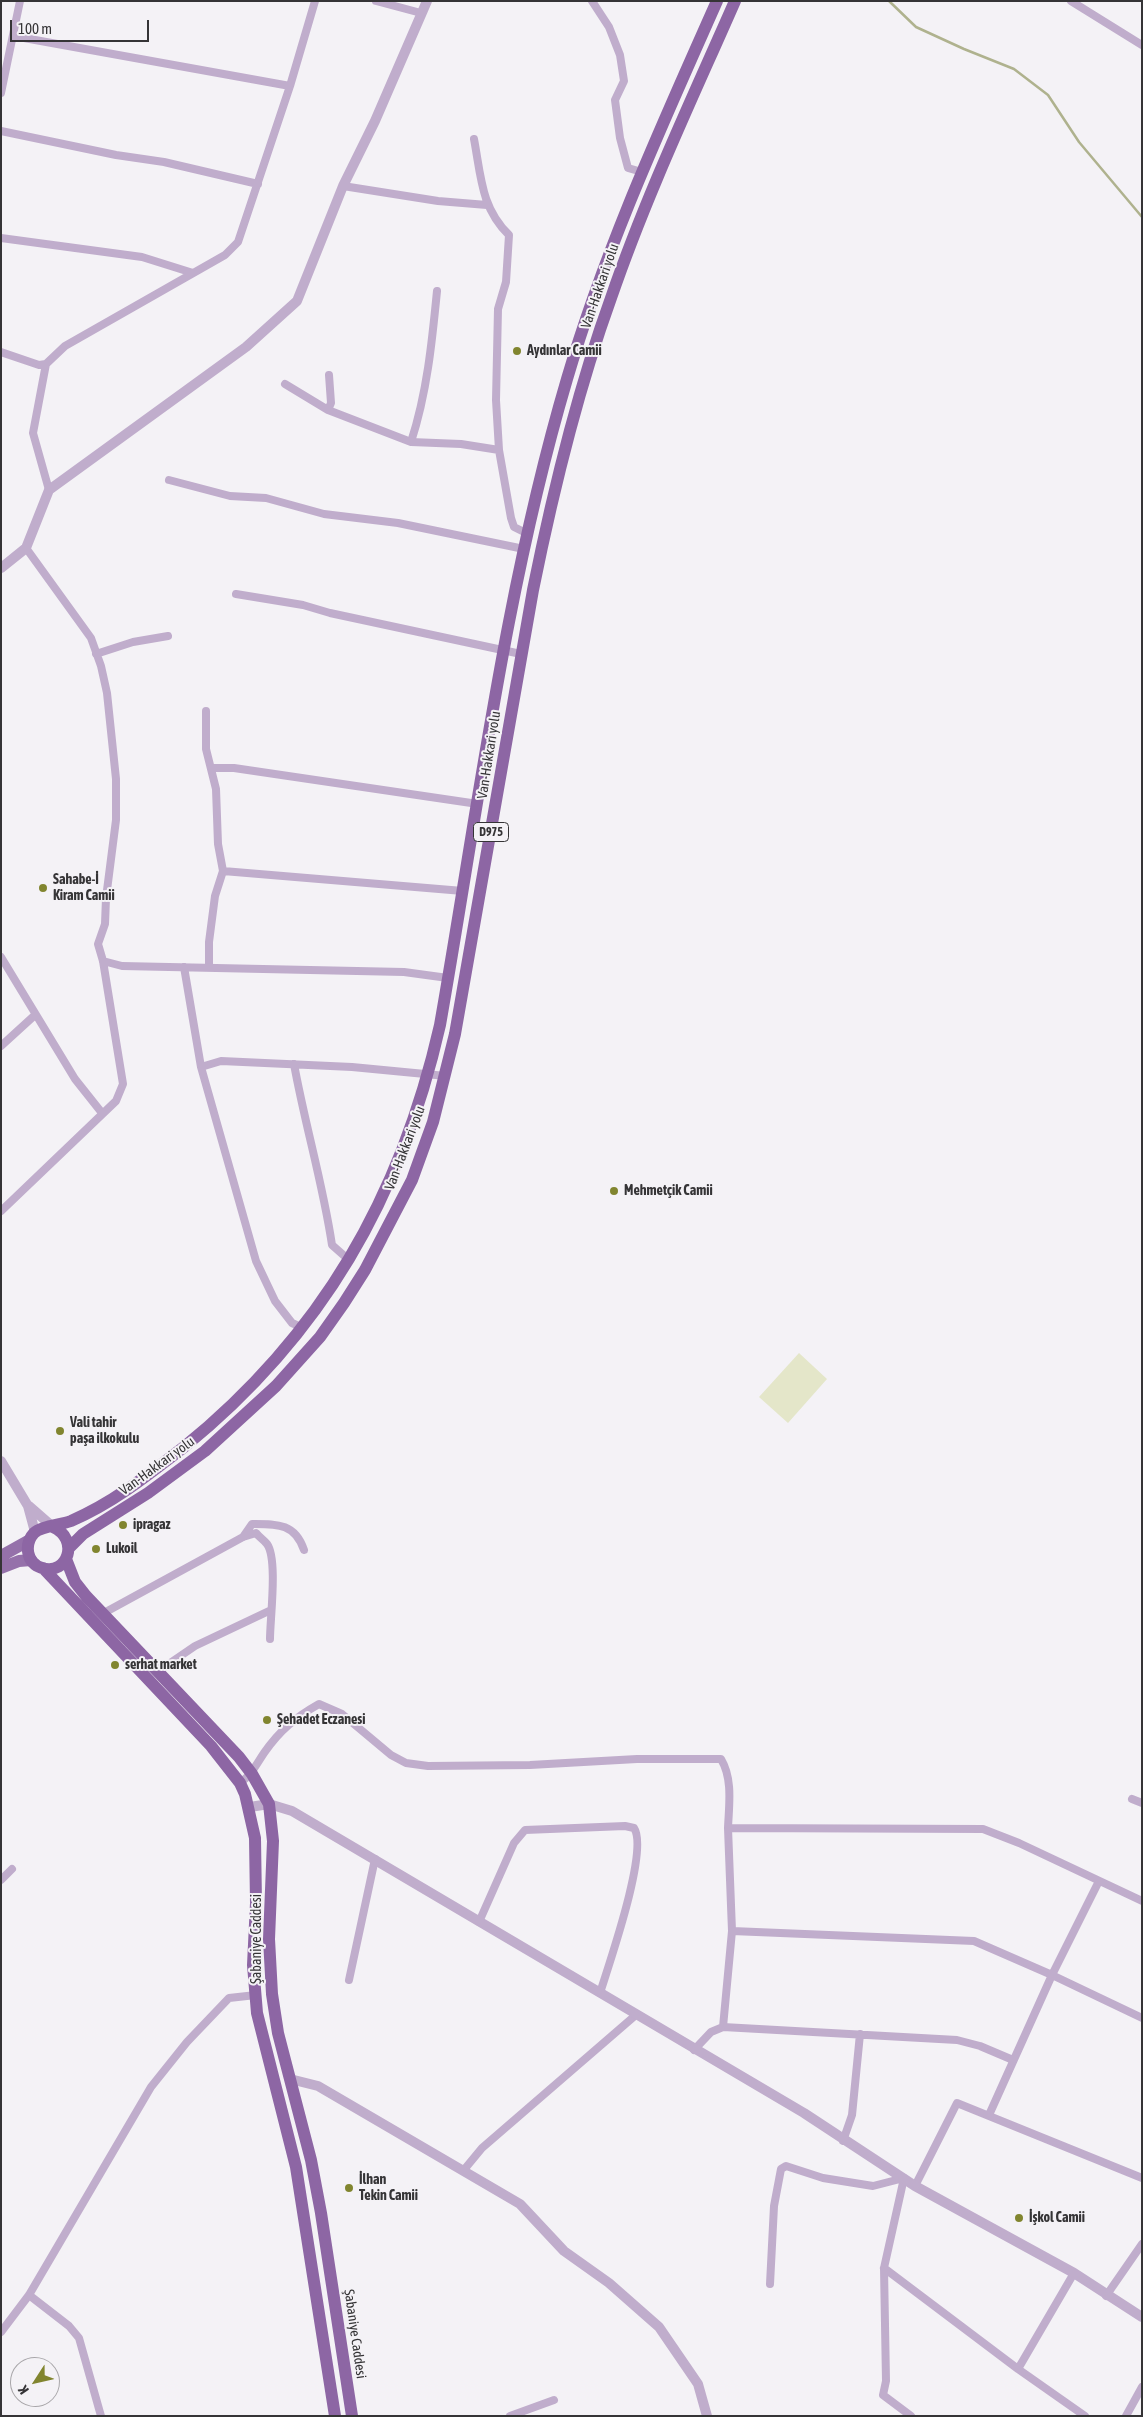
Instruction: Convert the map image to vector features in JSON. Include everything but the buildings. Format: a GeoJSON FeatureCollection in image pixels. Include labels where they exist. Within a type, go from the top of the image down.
{"type":"FeatureCollection","features":[{"type":"Feature","properties":{"kind":"highway","name":"D975"},"geometry":{"type":"LineString","coordinates":[[53,1527],[82,1516],[141,1480],[193,1439],[262,1373],[304,1328],[349,1260],[392,1173],[428,1076],[448,978],[504,650],[524,549],[576,349],[595,293],[642,172],[717,1]]}},
{"type":"Feature","properties":{"kind":"highway","name":"Van-Hakkari yolu"},"geometry":{"type":"LineString","coordinates":[[68,1554],[83,1534],[148,1493],[205,1451],[276,1386],[320,1337],[365,1270],[412,1180],[433,1122],[446,1076],[466,974],[521,654],[543,539],[595,345],[633,238],[736,1]]}},
{"type":"Feature","properties":{"kind":"highway"},"geometry":{"type":"LineString","coordinates":[[392,1173],[412,1180]]}},
{"type":"Feature","properties":{"kind":"highway"},"geometry":{"type":"LineString","coordinates":[[193,1439],[205,1451]]}},
{"type":"Feature","properties":{"kind":"highway"},"geometry":{"type":"LineString","coordinates":[[43,1568],[56,1568],[68,1554],[65,1535],[53,1527],[46,1527],[32,1536],[28,1554],[31,1560],[43,1568],[211,1746],[240,1783],[250,1807],[255,1838],[256,1868],[253,1957],[260,2028],[296,2167],[335,2416]]}},
{"type":"Feature","properties":{"kind":"highway","name":"Şabaniye Caddesi"},"geometry":{"type":"LineString","coordinates":[[68,1554],[76,1582],[102,1614],[223,1740],[252,1774],[269,1804],[273,1841],[269,1963],[275,2016],[311,2160],[352,2416]]}},
{"type":"Feature","properties":{"kind":"main road"},"geometry":{"type":"LineString","coordinates":[[1,1556],[32,1536]]}},
{"type":"Feature","properties":{"kind":"main road"},"geometry":{"type":"LineString","coordinates":[[1,1568],[20,1561],[31,1560]]}},
{"type":"Feature","properties":{"kind":"street"},"geometry":{"type":"LineString","coordinates":[[1,93],[20,1]]}},
{"type":"Feature","properties":{"kind":"street"},"geometry":{"type":"LineString","coordinates":[[49,490],[33,433],[46,364],[65,346],[225,255],[238,242],[290,86],[315,1]]}},
{"type":"Feature","properties":{"kind":"street"},"geometry":{"type":"LineString","coordinates":[[376,1],[421,13]]}},
{"type":"Feature","properties":{"kind":"street"},"geometry":{"type":"LineString","coordinates":[[1,568],[26,548],[49,490],[246,347],[297,301],[343,186],[375,121],[427,1]]}},
{"type":"Feature","properties":{"kind":"street"},"geometry":{"type":"LineString","coordinates":[[592,1],[609,27],[620,54],[624,80],[615,100],[620,138],[628,168],[642,172]]}},
{"type":"Feature","properties":{"kind":"street"},"geometry":{"type":"LineString","coordinates":[[1071,1],[1142,44]]}},
{"type":"Feature","properties":{"kind":"street"},"geometry":{"type":"LineString","coordinates":[[13,36],[290,86]]}},
{"type":"Feature","properties":{"kind":"street"},"geometry":{"type":"LineString","coordinates":[[1,131],[116,155],[164,162],[258,184]]}},
{"type":"Feature","properties":{"kind":"street"},"geometry":{"type":"LineString","coordinates":[[474,140],[487,206],[498,224],[510,235],[506,282],[498,309],[496,400],[499,450],[514,527],[528,534]]}},
{"type":"Feature","properties":{"kind":"street"},"geometry":{"type":"LineString","coordinates":[[343,186],[438,201],[487,206]]}},
{"type":"Feature","properties":{"kind":"street"},"geometry":{"type":"LineString","coordinates":[[1,238],[142,257],[193,273]]}},
{"type":"Feature","properties":{"kind":"street"},"geometry":{"type":"LineString","coordinates":[[410,442],[418,419],[428,373],[437,291]]}},
{"type":"Feature","properties":{"kind":"street"},"geometry":{"type":"LineString","coordinates":[[1,352],[39,364],[46,364]]}},
{"type":"Feature","properties":{"kind":"street"},"geometry":{"type":"LineString","coordinates":[[328,410],[331,403],[329,375]]}},
{"type":"Feature","properties":{"kind":"street"},"geometry":{"type":"LineString","coordinates":[[285,384],[328,410],[410,442],[461,444],[499,450]]}},
{"type":"Feature","properties":{"kind":"street"},"geometry":{"type":"LineString","coordinates":[[170,480],[230,496],[266,498],[324,514],[398,523],[524,549]]}},
{"type":"Feature","properties":{"kind":"street"},"geometry":{"type":"LineString","coordinates":[[1,1211],[116,1101],[123,1084],[104,961],[98,944],[105,924],[106,898],[116,820],[116,779],[107,692],[90,638],[26,548]]}},
{"type":"Feature","properties":{"kind":"street"},"geometry":{"type":"LineString","coordinates":[[236,594],[303,604],[330,613],[521,654]]}},
{"type":"Feature","properties":{"kind":"street"},"geometry":{"type":"LineString","coordinates":[[96,654],[133,642],[168,636]]}},
{"type":"Feature","properties":{"kind":"street"},"geometry":{"type":"LineString","coordinates":[[206,711],[206,749],[212,768],[222,871],[215,896],[209,942],[209,967]]}},
{"type":"Feature","properties":{"kind":"street"},"geometry":{"type":"LineString","coordinates":[[212,768],[234,768],[478,804]]}},
{"type":"Feature","properties":{"kind":"street"},"geometry":{"type":"LineString","coordinates":[[222,871],[463,891]]}},
{"type":"Feature","properties":{"kind":"street"},"geometry":{"type":"LineString","coordinates":[[1,957],[75,1079],[102,1113]]}},
{"type":"Feature","properties":{"kind":"street"},"geometry":{"type":"LineString","coordinates":[[104,961],[122,966],[404,972],[448,978]]}},
{"type":"Feature","properties":{"kind":"street"},"geometry":{"type":"LineString","coordinates":[[184,967],[201,1067],[256,1261],[275,1301],[292,1323],[304,1328]]}},
{"type":"Feature","properties":{"kind":"street"},"geometry":{"type":"LineString","coordinates":[[1,1046],[35,1015]]}},
{"type":"Feature","properties":{"kind":"street"},"geometry":{"type":"LineString","coordinates":[[201,1067],[221,1061],[393,1070],[428,1076],[446,1076]]}},
{"type":"Feature","properties":{"kind":"street"},"geometry":{"type":"LineString","coordinates":[[294,1064],[306,1127],[326,1205],[332,1245],[349,1260]]}},
{"type":"Feature","properties":{"kind":"street"},"geometry":{"type":"LineString","coordinates":[[1,1461],[28,1506],[53,1527]]}},
{"type":"Feature","properties":{"kind":"street"},"geometry":{"type":"LineString","coordinates":[[28,1506],[32,1536]]}},
{"type":"Feature","properties":{"kind":"street"},"geometry":{"type":"LineString","coordinates":[[243,1537],[252,1524],[268,1524],[289,1528],[299,1537],[304,1550]]}},
{"type":"Feature","properties":{"kind":"street"},"geometry":{"type":"LineString","coordinates":[[102,1614],[243,1537],[256,1533],[268,1545],[273,1586],[270,1639]]}},
{"type":"Feature","properties":{"kind":"street"},"geometry":{"type":"LineString","coordinates":[[157,1672],[195,1646],[271,1610]]}},
{"type":"Feature","properties":{"kind":"street"},"geometry":{"type":"LineString","coordinates":[[240,1783],[252,1774],[265,1752],[295,1718],[319,1704],[342,1714],[391,1755],[406,1763],[428,1766],[530,1765],[646,1758],[721,1759],[727,1769],[729,1788],[728,1828],[732,1931],[723,2027]]}},
{"type":"Feature","properties":{"kind":"street"},"geometry":{"type":"LineString","coordinates":[[1132,1799],[1142,1803]]}},
{"type":"Feature","properties":{"kind":"street"},"geometry":{"type":"LineString","coordinates":[[250,1807],[269,1804],[292,1811],[375,1858],[694,2050],[804,2113],[843,2141],[916,2186],[1074,2273],[1106,2296],[1142,2317]]}},
{"type":"Feature","properties":{"kind":"street"},"geometry":{"type":"LineString","coordinates":[[479,1922],[514,1842],[525,1830],[625,1826],[634,1828],[638,1834],[636,1858],[627,1902],[600,1993]]}},
{"type":"Feature","properties":{"kind":"street"},"geometry":{"type":"LineString","coordinates":[[728,1828],[983,1830],[1019,1843],[1142,1901]]}},
{"type":"Feature","properties":{"kind":"street"},"geometry":{"type":"LineString","coordinates":[[349,1980],[375,1858]]}},
{"type":"Feature","properties":{"kind":"street"},"geometry":{"type":"LineString","coordinates":[[1,1880],[12,1869]]}},
{"type":"Feature","properties":{"kind":"street"},"geometry":{"type":"LineString","coordinates":[[989,2115],[1052,1974],[1100,1881]]}},
{"type":"Feature","properties":{"kind":"street"},"geometry":{"type":"LineString","coordinates":[[732,1931],[974,1941],[1052,1974],[1142,2018]]}},
{"type":"Feature","properties":{"kind":"street"},"geometry":{"type":"LineString","coordinates":[[1,2332],[30,2295],[152,2087],[187,2042],[229,1998],[256,1995]]}},
{"type":"Feature","properties":{"kind":"street"},"geometry":{"type":"LineString","coordinates":[[463,2171],[482,2148],[637,2014]]}},
{"type":"Feature","properties":{"kind":"street"},"geometry":{"type":"LineString","coordinates":[[694,2050],[711,2032],[723,2027],[957,2040],[980,2046],[1013,2060]]}},
{"type":"Feature","properties":{"kind":"street"},"geometry":{"type":"LineString","coordinates":[[843,2141],[852,2116],[860,2034]]}},
{"type":"Feature","properties":{"kind":"street"},"geometry":{"type":"LineString","coordinates":[[290,2079],[318,2086],[520,2204],[564,2250],[609,2283],[659,2327],[698,2384],[707,2416]]}},
{"type":"Feature","properties":{"kind":"street"},"geometry":{"type":"LineString","coordinates":[[916,2186],[958,2103],[1142,2178]]}},
{"type":"Feature","properties":{"kind":"street"},"geometry":{"type":"LineString","coordinates":[[770,2284],[774,2206],[781,2170],[786,2166],[823,2178],[873,2186],[904,2178]]}},
{"type":"Feature","properties":{"kind":"street"},"geometry":{"type":"LineString","coordinates":[[904,2178],[884,2268],[886,2380],[883,2395],[912,2416]]}},
{"type":"Feature","properties":{"kind":"street"},"geometry":{"type":"LineString","coordinates":[[1106,2296],[1142,2244]]}},
{"type":"Feature","properties":{"kind":"street"},"geometry":{"type":"LineString","coordinates":[[884,2268],[1018,2369],[1086,2416]]}},
{"type":"Feature","properties":{"kind":"street"},"geometry":{"type":"LineString","coordinates":[[1018,2369],[1074,2273]]}},
{"type":"Feature","properties":{"kind":"street"},"geometry":{"type":"LineString","coordinates":[[30,2295],[69,2326],[79,2338],[101,2416]]}},
{"type":"Feature","properties":{"kind":"street"},"geometry":{"type":"LineString","coordinates":[[1126,2416],[1142,2387]]}},
{"type":"Feature","properties":{"kind":"street"},"geometry":{"type":"LineString","coordinates":[[510,2416],[554,2400]]}},
{"type":"Feature","properties":{"kind":"green space"},"geometry":{"type":"Polygon","coordinates":[[[799,1353],[827,1379],[788,1423],[759,1397],[799,1353]]]}},
{"type":"Feature","properties":{"kind":"waterway"},"geometry":{"type":"LineString","coordinates":[[889,1],[916,27],[1014,69],[1048,95],[1079,142],[1142,217]]}},
{"type":"Feature","properties":{"kind":"place","name":"Aydınlar Camii"},"geometry":{"type":"Point","coordinates":[517,351]}},
{"type":"Feature","properties":{"kind":"place","name":"Sahabe-İ Kiram Camii"},"geometry":{"type":"Point","coordinates":[43,888]}},
{"type":"Feature","properties":{"kind":"place","name":"Mehmetçik Camii"},"geometry":{"type":"Point","coordinates":[614,1191]}},
{"type":"Feature","properties":{"kind":"place","name":"Vali tahir paşa ilkokulu"},"geometry":{"type":"Point","coordinates":[60,1431]}},
{"type":"Feature","properties":{"kind":"place","name":"ipragaz"},"geometry":{"type":"Point","coordinates":[123,1525]}},
{"type":"Feature","properties":{"kind":"place","name":"Lukoil"},"geometry":{"type":"Point","coordinates":[96,1549]}},
{"type":"Feature","properties":{"kind":"place","name":"serhat market"},"geometry":{"type":"Point","coordinates":[115,1665]}},
{"type":"Feature","properties":{"kind":"place","name":"Şehadet Eczanesi"},"geometry":{"type":"Point","coordinates":[267,1720]}},
{"type":"Feature","properties":{"kind":"place","name":"İlhan Tekin Camii"},"geometry":{"type":"Point","coordinates":[349,2188]}},
{"type":"Feature","properties":{"kind":"place","name":"İşkol Camii"},"geometry":{"type":"Point","coordinates":[1019,2218]}}]}
